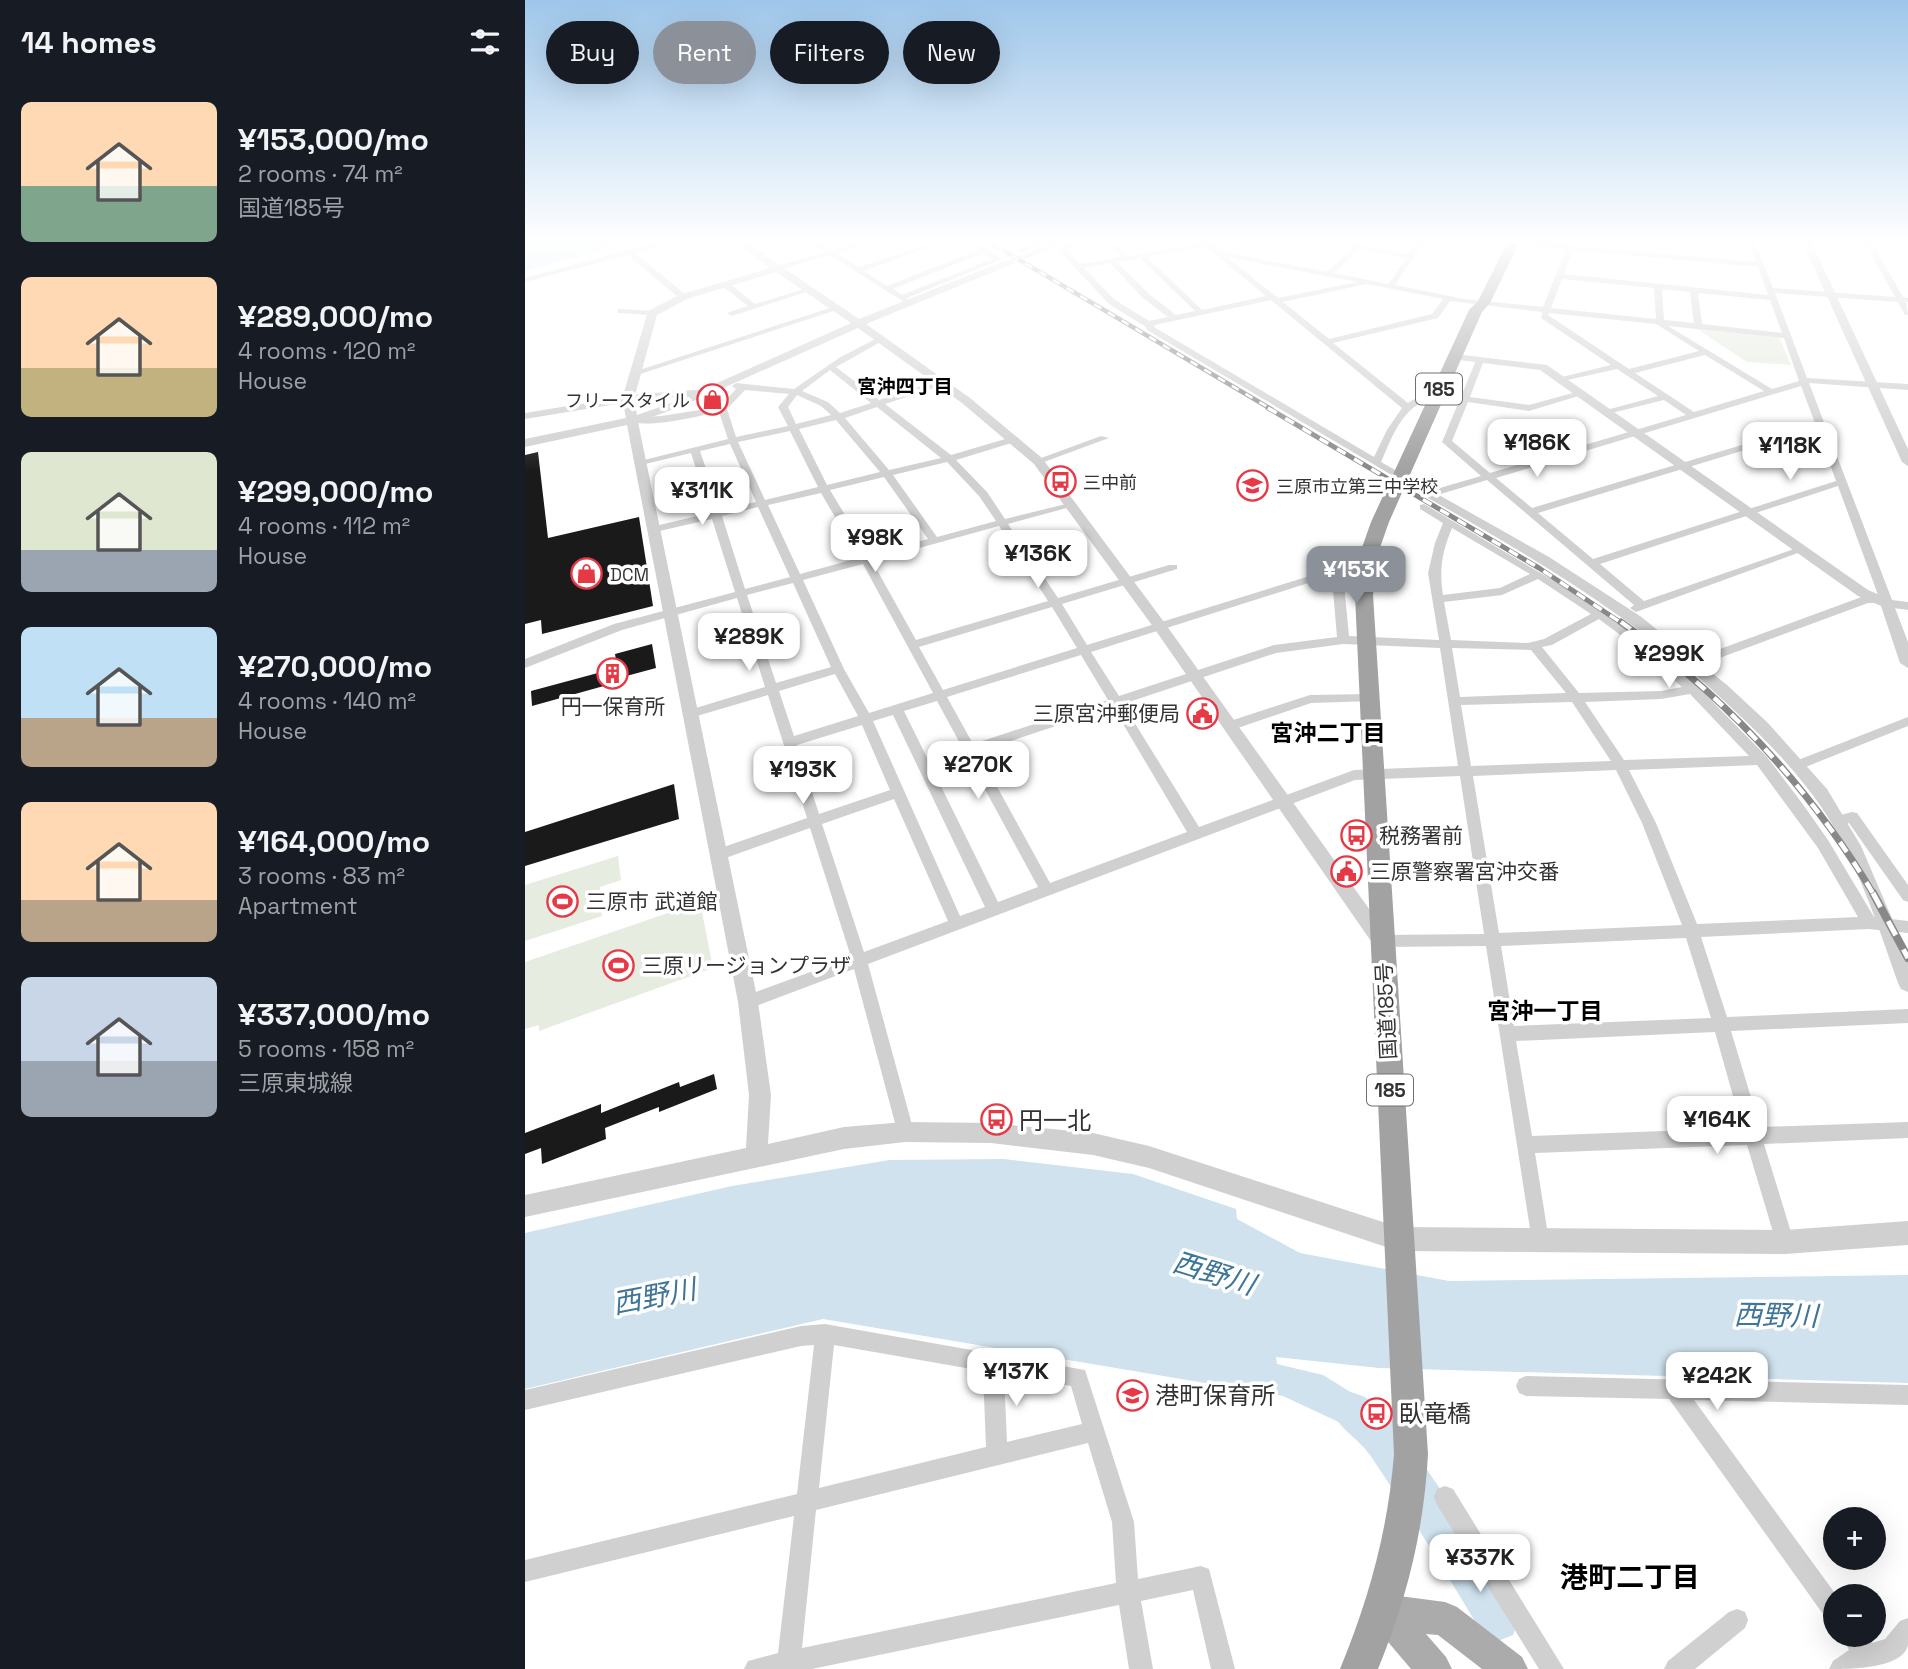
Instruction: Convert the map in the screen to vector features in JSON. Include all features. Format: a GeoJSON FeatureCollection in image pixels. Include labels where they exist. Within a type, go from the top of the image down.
{"type":"FeatureCollection","features":[{"type":"Feature","properties":{"kind":"highway","name":"国道185号"},"geometry":{"type":"LineString","coordinates":[[1359,1669],[1384,1611],[1409,1503],[1411,1454],[1364,595],[1368,556],[1400,477],[1473,317]]}},
{"type":"Feature","properties":{"kind":"highway","name":"国道185号"},"geometry":{"type":"LineString","coordinates":[[1400,477],[1415,458],[1483,317]]}},
{"type":"Feature","properties":{"kind":"main road"},"geometry":{"type":"LineString","coordinates":[[1384,1611],[1434,1669]]}},
{"type":"Feature","properties":{"kind":"main road"},"geometry":{"type":"LineString","coordinates":[[1384,1611],[1445,1619],[1510,1669]]}},
{"type":"Feature","properties":{"kind":"street"},"geometry":{"type":"LineString","coordinates":[[651,317],[628,400],[748,1002],[760,1096],[756,1156]]}},
{"type":"Feature","properties":{"kind":"street"},"geometry":{"type":"LineString","coordinates":[[635,373],[811,317]]}},
{"type":"Feature","properties":{"kind":"street"},"geometry":{"type":"LineString","coordinates":[[847,317],[1015,439],[1038,461],[1159,625],[1382,941],[1492,940],[1878,924],[1908,927]]}},
{"type":"Feature","properties":{"kind":"street"},"geometry":{"type":"LineString","coordinates":[[525,443],[633,420],[730,383],[872,317]]}},
{"type":"Feature","properties":{"kind":"street"},"geometry":{"type":"LineString","coordinates":[[1136,317],[1150,328],[1400,477],[1449,522],[1538,575],[1639,642],[1729,723],[1762,760],[1841,868],[1878,924],[1908,983]]}},
{"type":"Feature","properties":{"kind":"street"},"geometry":{"type":"LineString","coordinates":[[1149,325],[1179,317]]}},
{"type":"Feature","properties":{"kind":"street"},"geometry":{"type":"LineString","coordinates":[[1296,317],[1407,407]]}},
{"type":"Feature","properties":{"kind":"street"},"geometry":{"type":"LineString","coordinates":[[1326,342],[1430,317]]}},
{"type":"Feature","properties":{"kind":"street"},"geometry":{"type":"LineString","coordinates":[[1545,317],[1694,416]]}},
{"type":"Feature","properties":{"kind":"street"},"geometry":{"type":"LineString","coordinates":[[1611,317],[1788,336]]}},
{"type":"Feature","properties":{"kind":"street"},"geometry":{"type":"LineString","coordinates":[[1660,317],[1660,322]]}},
{"type":"Feature","properties":{"kind":"street"},"geometry":{"type":"LineString","coordinates":[[1697,317],[1698,327]]}},
{"type":"Feature","properties":{"kind":"street"},"geometry":{"type":"LineString","coordinates":[[1781,317],[1842,482],[1880,601],[1908,663]]}},
{"type":"Feature","properties":{"kind":"street"},"geometry":{"type":"LineString","coordinates":[[1841,317],[1872,384],[1904,443],[1908,462]]}},
{"type":"Feature","properties":{"kind":"street"},"geometry":{"type":"LineString","coordinates":[[1660,322],[1773,393]]}},
{"type":"Feature","properties":{"kind":"street"},"geometry":{"type":"LineString","coordinates":[[880,340],[831,368],[796,393],[783,408],[824,489],[866,560],[1047,891]]}},
{"type":"Feature","properties":{"kind":"street"},"geometry":{"type":"LineString","coordinates":[[1627,372],[1706,352]]}},
{"type":"Feature","properties":{"kind":"street"},"geometry":{"type":"LineString","coordinates":[[1463,358],[1543,367],[1801,550],[1880,601]]}},
{"type":"Feature","properties":{"kind":"street"},"geometry":{"type":"LineString","coordinates":[[1480,360],[1447,442],[1642,605]]}},
{"type":"Feature","properties":{"kind":"street"},"geometry":{"type":"LineString","coordinates":[[1561,380],[1617,366]]}},
{"type":"Feature","properties":{"kind":"street"},"geometry":{"type":"LineString","coordinates":[[831,368],[949,459],[983,494],[1055,602],[1196,834]]}},
{"type":"Feature","properties":{"kind":"street"},"geometry":{"type":"LineString","coordinates":[[1427,500],[1487,477],[1773,393],[1805,381],[1908,387]]}},
{"type":"Feature","properties":{"kind":"street"},"geometry":{"type":"LineString","coordinates":[[730,383],[796,393],[821,401],[887,474],[934,541]]}},
{"type":"Feature","properties":{"kind":"street"},"geometry":{"type":"LineString","coordinates":[[641,462],[837,417],[882,405],[940,383]]}},
{"type":"Feature","properties":{"kind":"street"},"geometry":{"type":"LineString","coordinates":[[633,420],[661,419],[722,409],[743,387]]}},
{"type":"Feature","properties":{"kind":"street"},"geometry":{"type":"LineString","coordinates":[[525,416],[684,391],[709,392]]}},
{"type":"Feature","properties":{"kind":"street"},"geometry":{"type":"LineString","coordinates":[[1464,399],[1529,408],[1580,394]]}},
{"type":"Feature","properties":{"kind":"street"},"geometry":{"type":"LineString","coordinates":[[1376,463],[1407,407],[1420,397],[1436,397]]}},
{"type":"Feature","properties":{"kind":"street"},"geometry":{"type":"LineString","coordinates":[[1607,413],[1665,397]]}},
{"type":"Feature","properties":{"kind":"street"},"geometry":{"type":"LineString","coordinates":[[722,409],[733,441],[838,669],[865,718],[957,925]]}},
{"type":"Feature","properties":{"kind":"street"},"geometry":{"type":"LineString","coordinates":[[1529,512],[1821,424]]}},
{"type":"Feature","properties":{"kind":"street"},"geometry":{"type":"LineString","coordinates":[[1038,461],[1104,438]]}},
{"type":"Feature","properties":{"kind":"street"},"geometry":{"type":"LineString","coordinates":[[655,529],[949,459],[1015,439]]}},
{"type":"Feature","properties":{"kind":"street"},"geometry":{"type":"LineString","coordinates":[[695,450],[860,962],[905,1132]]}},
{"type":"Feature","properties":{"kind":"street"},"geometry":{"type":"LineString","coordinates":[[1591,563],[1842,482]]}},
{"type":"Feature","properties":{"kind":"street"},"geometry":{"type":"LineString","coordinates":[[1427,500],[1629,612],[1694,663],[1798,765],[1838,821],[1855,851],[1878,924]]}},
{"type":"Feature","properties":{"kind":"street"},"geometry":{"type":"LineString","coordinates":[[525,664],[618,627],[1070,504]]}},
{"type":"Feature","properties":{"kind":"street"},"geometry":{"type":"LineString","coordinates":[[1449,522],[1440,543],[1434,573],[1540,1241]]}},
{"type":"Feature","properties":{"kind":"street"},"geometry":{"type":"LineString","coordinates":[[1629,612],[1642,605],[1801,550]]}},
{"type":"Feature","properties":{"kind":"street"},"geometry":{"type":"LineString","coordinates":[[912,645],[1173,567]]}},
{"type":"Feature","properties":{"kind":"street"},"geometry":{"type":"LineString","coordinates":[[788,743],[1320,576],[1337,575],[1343,640]]}},
{"type":"Feature","properties":{"kind":"street"},"geometry":{"type":"LineString","coordinates":[[1438,599],[1502,592],[1538,575]]}},
{"type":"Feature","properties":{"kind":"street"},"geometry":{"type":"LineString","coordinates":[[1694,663],[1867,599],[1908,606]]}},
{"type":"Feature","properties":{"kind":"street"},"geometry":{"type":"LineString","coordinates":[[970,750],[1274,649],[1343,640],[1367,643],[1534,646],[1599,614]]}},
{"type":"Feature","properties":{"kind":"street"},"geometry":{"type":"LineString","coordinates":[[1534,646],[1577,699],[1620,764],[1664,856],[1722,1025],[1751,1136],[1785,1242]]}},
{"type":"Feature","properties":{"kind":"street"},"geometry":{"type":"LineString","coordinates":[[690,714],[838,669]]}},
{"type":"Feature","properties":{"kind":"street"},"geometry":{"type":"LineString","coordinates":[[1455,701],[1661,695],[1693,689]]}},
{"type":"Feature","properties":{"kind":"street"},"geometry":{"type":"LineString","coordinates":[[1229,726],[1310,699],[1370,698]]}},
{"type":"Feature","properties":{"kind":"street"},"geometry":{"type":"LineString","coordinates":[[896,709],[995,911]]}},
{"type":"Feature","properties":{"kind":"street"},"geometry":{"type":"LineString","coordinates":[[1798,765],[1908,721]]}},
{"type":"Feature","properties":{"kind":"street"},"geometry":{"type":"LineString","coordinates":[[748,1002],[1354,775],[1375,772],[1762,760]]}},
{"type":"Feature","properties":{"kind":"street"},"geometry":{"type":"LineString","coordinates":[[720,854],[898,792]]}},
{"type":"Feature","properties":{"kind":"street"},"geometry":{"type":"LineString","coordinates":[[1838,821],[1852,817],[1908,896]]}},
{"type":"Feature","properties":{"kind":"street"},"geometry":{"type":"LineString","coordinates":[[1507,1034],[1908,1016]]}},
{"type":"Feature","properties":{"kind":"street"},"geometry":{"type":"LineString","coordinates":[[1525,1145],[1908,1130]]}},
{"type":"Feature","properties":{"kind":"street"},"geometry":{"type":"LineString","coordinates":[[525,1206],[844,1138],[905,1132],[991,1133],[1093,1144],[1208,1175],[1399,1253],[1540,1241],[1785,1242],[1908,1233]]}},
{"type":"Feature","properties":{"kind":"street"},"geometry":{"type":"LineString","coordinates":[[788,1665],[825,1334]]}},
{"type":"Feature","properties":{"kind":"street"},"geometry":{"type":"LineString","coordinates":[[525,1400],[801,1336],[825,1334],[1078,1377],[1123,1522],[1128,1593],[1141,1669]]}},
{"type":"Feature","properties":{"kind":"street"},"geometry":{"type":"LineString","coordinates":[[993,1363],[997,1455]]}},
{"type":"Feature","properties":{"kind":"street"},"geometry":{"type":"LineString","coordinates":[[1526,1387],[1908,1395]]}},
{"type":"Feature","properties":{"kind":"street"},"geometry":{"type":"LineString","coordinates":[[1674,1390],[1823,1595]]}},
{"type":"Feature","properties":{"kind":"street"},"geometry":{"type":"LineString","coordinates":[[525,1571],[1096,1431]]}},
{"type":"Feature","properties":{"kind":"street"},"geometry":{"type":"LineString","coordinates":[[1445,1497],[1552,1669]]}},
{"type":"Feature","properties":{"kind":"street"},"geometry":{"type":"LineString","coordinates":[[756,1669],[788,1665],[1201,1577],[1223,1669]]}},
{"type":"Feature","properties":{"kind":"street"},"geometry":{"type":"LineString","coordinates":[[1676,1669],[1737,1620]]}},
{"type":"Feature","properties":{"kind":"street"},"geometry":{"type":"LineString","coordinates":[[1841,1669],[1853,1660],[1868,1658],[1892,1649],[1908,1629]]}},
{"type":"Feature","properties":{"kind":"street"},"geometry":{"type":"LineString","coordinates":[[1860,1647],[1868,1658]]}},
{"type":"Feature","properties":{"kind":"shaded area"},"geometry":{"type":"Polygon","coordinates":[[[1697,329],[1779,337],[1791,365],[1747,362],[1697,329]]]}},
{"type":"Feature","properties":{"kind":"shaded area","name":"三原市 武道館"},"geometry":{"type":"Polygon","coordinates":[[[618,856],[621,880],[600,887],[602,916],[525,941],[525,885],[618,856]]]}},
{"type":"Feature","properties":{"kind":"shaded area","name":"三原リージョンプラザ"},"geometry":{"type":"Polygon","coordinates":[[[700,902],[713,968],[539,1031],[539,1025],[525,1029],[525,962],[700,902]]]}},
{"type":"Feature","properties":{"kind":"water","name":"西野川"},"geometry":{"type":"Polygon","coordinates":[[[1004,1159],[1133,1174],[1236,1209],[1237,1219],[1300,1253],[1449,1281],[1908,1275],[1908,1383],[1379,1368],[1276,1357],[1277,1364],[1323,1375],[1381,1411],[1375,1451],[1343,1424],[1283,1396],[823,1319],[525,1389],[525,1233],[732,1186],[890,1160],[1004,1159]]]}},
{"type":"Feature","properties":{"kind":"building","name":"DCM"},"geometry":{"type":"Polygon","coordinates":[[[538,452],[548,538],[639,517],[653,606],[542,634],[541,620],[525,624],[525,455],[538,452]]]}},
{"type":"Feature","properties":{"kind":"building"},"geometry":{"type":"Polygon","coordinates":[[[652,644],[656,668],[619,678],[615,654],[652,644]]]}},
{"type":"Feature","properties":{"kind":"building"},"geometry":{"type":"Polygon","coordinates":[[[609,670],[611,684],[532,706],[531,691],[609,670]]]}},
{"type":"Feature","properties":{"kind":"building"},"geometry":{"type":"Polygon","coordinates":[[[674,784],[679,819],[525,866],[525,832],[674,784]]]}},
{"type":"Feature","properties":{"kind":"building"},"geometry":{"type":"Polygon","coordinates":[[[714,1074],[717,1089],[659,1112],[659,1107],[605,1128],[606,1139],[542,1164],[541,1148],[525,1154],[525,1133],[601,1104],[601,1113],[679,1082],[680,1087],[714,1074]]]}},
{"type":"Feature","properties":{"kind":"waterway"},"geometry":{"type":"LineString","coordinates":[[1351,1411],[1376,1430],[1442,1526],[1498,1620]]}},
{"type":"Feature","properties":{"kind":"railway"},"geometry":{"type":"LineString","coordinates":[[1115,317],[1271,409]]}},
{"type":"Feature","properties":{"kind":"railway"},"geometry":{"type":"LineString","coordinates":[[1268,408],[1539,568],[1623,624]]}},
{"type":"Feature","properties":{"kind":"railway"},"geometry":{"type":"LineString","coordinates":[[1621,622],[1695,680],[1762,745],[1822,817],[1874,895]]}},
{"type":"Feature","properties":{"kind":"railway"},"geometry":{"type":"LineString","coordinates":[[1873,893],[1908,958]]}},
{"type":"Feature","properties":{"kind":"place","name":"フリースタイル"},"geometry":{"type":"Point","coordinates":[713,400]}},
{"type":"Feature","properties":{"kind":"place","name":"三中前"},"geometry":{"type":"Point","coordinates":[1060,482]}},
{"type":"Feature","properties":{"kind":"place","name":"三原市立第三中学校"},"geometry":{"type":"Point","coordinates":[1253,486]}},
{"type":"Feature","properties":{"kind":"place","name":"DCM"},"geometry":{"type":"Point","coordinates":[587,574]}},
{"type":"Feature","properties":{"kind":"place","name":"円一保育所"},"geometry":{"type":"Point","coordinates":[613,674]}},
{"type":"Feature","properties":{"kind":"place","name":"三原宮沖郵便局"},"geometry":{"type":"Point","coordinates":[1203,713]}},
{"type":"Feature","properties":{"kind":"place","name":"税務署前"},"geometry":{"type":"Point","coordinates":[1356,835]}},
{"type":"Feature","properties":{"kind":"place","name":"三原警察署宮沖交番"},"geometry":{"type":"Point","coordinates":[1347,871]}},
{"type":"Feature","properties":{"kind":"place","name":"三原市 武道館"},"geometry":{"type":"Point","coordinates":[563,901]}},
{"type":"Feature","properties":{"kind":"place","name":"三原リージョンプラザ"},"geometry":{"type":"Point","coordinates":[619,965]}},
{"type":"Feature","properties":{"kind":"place","name":"円一北"},"geometry":{"type":"Point","coordinates":[996,1120]}},
{"type":"Feature","properties":{"kind":"place","name":"港町保育所"},"geometry":{"type":"Point","coordinates":[1132,1395]}},
{"type":"Feature","properties":{"kind":"place","name":"臥竜橋"},"geometry":{"type":"Point","coordinates":[1376,1413]}},
{"type":"Feature","properties":{"kind":"district","name":"宮沖四丁目"},"geometry":{"type":"Point","coordinates":[905,386]}},
{"type":"Feature","properties":{"kind":"district","name":"宮沖二丁目"},"geometry":{"type":"Point","coordinates":[1328,733]}},
{"type":"Feature","properties":{"kind":"district","name":"宮沖一丁目"},"geometry":{"type":"Point","coordinates":[1545,1011]}},
{"type":"Feature","properties":{"kind":"district","name":"港町二丁目"},"geometry":{"type":"Point","coordinates":[1630,1577]}}]}
